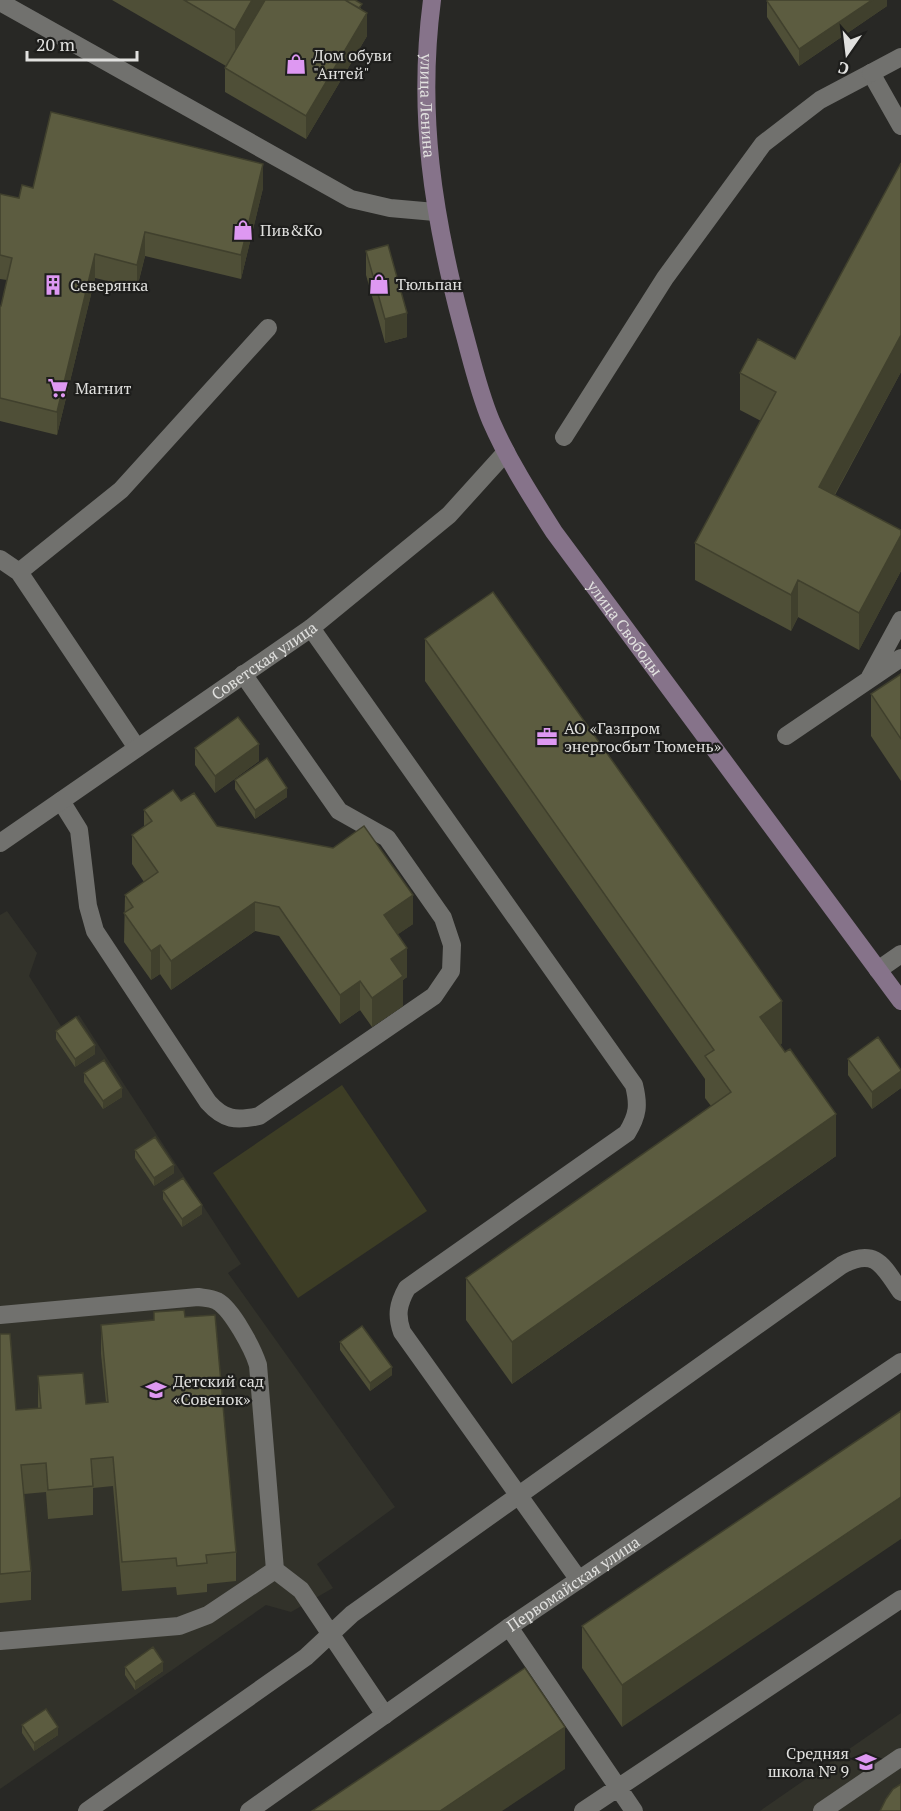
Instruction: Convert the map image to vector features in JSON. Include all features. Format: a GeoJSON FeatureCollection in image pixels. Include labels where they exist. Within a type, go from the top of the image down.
{"type":"FeatureCollection","features":[{"type":"Feature","properties":{"kind":"main road","name":"улица Ленина"},"geometry":{"type":"LineString","coordinates":[[432,0],[425,75],[426,118],[435,212]]}},
{"type":"Feature","properties":{"kind":"main road","name":"улица Свободы"},"geometry":{"type":"LineString","coordinates":[[435,212],[477,379],[490,420],[506,452],[554,532],[901,1001]]}},
{"type":"Feature","properties":{"kind":"street"},"geometry":{"type":"LineString","coordinates":[[0,2],[351,199],[390,208],[435,212]]}},
{"type":"Feature","properties":{"kind":"street"},"geometry":{"type":"LineString","coordinates":[[564,437],[665,278],[763,144],[820,100],[901,57]]}},
{"type":"Feature","properties":{"kind":"street"},"geometry":{"type":"LineString","coordinates":[[871,73],[901,126]]}},
{"type":"Feature","properties":{"kind":"street"},"geometry":{"type":"LineString","coordinates":[[19,572],[121,490],[268,328]]}},
{"type":"Feature","properties":{"kind":"street","name":"Советская улица"},"geometry":{"type":"LineString","coordinates":[[0,843],[311,628],[449,515],[506,452]]}},
{"type":"Feature","properties":{"kind":"street"},"geometry":{"type":"LineString","coordinates":[[0,559],[19,572],[137,748]]}},
{"type":"Feature","properties":{"kind":"street"},"geometry":{"type":"LineString","coordinates":[[868,680],[901,620]]}},
{"type":"Feature","properties":{"kind":"street"},"geometry":{"type":"LineString","coordinates":[[311,628],[633,1085],[638,1101],[637,1116],[627,1132],[407,1288],[399,1302],[398,1320],[402,1332],[579,1580]]}},
{"type":"Feature","properties":{"kind":"street"},"geometry":{"type":"LineString","coordinates":[[786,736],[901,658]]}},
{"type":"Feature","properties":{"kind":"street"},"geometry":{"type":"LineString","coordinates":[[61,801],[79,830],[88,906],[95,931],[208,1102],[220,1116],[240,1120],[259,1116],[434,996],[451,971],[452,945],[443,918],[387,838],[339,811],[243,674]]}},
{"type":"Feature","properties":{"kind":"street"},"geometry":{"type":"LineString","coordinates":[[878,970],[901,954]]}},
{"type":"Feature","properties":{"kind":"street"},"geometry":{"type":"LineString","coordinates":[[98,1808],[306,1658],[352,1614],[857,1257],[870,1258],[881,1263],[901,1292]]}},
{"type":"Feature","properties":{"kind":"street"},"geometry":{"type":"LineString","coordinates":[[0,1315],[198,1297],[218,1301],[224,1307],[253,1350],[258,1365],[275,1570],[301,1590],[385,1715]]}},
{"type":"Feature","properties":{"kind":"street","name":"Первомайская улица"},"geometry":{"type":"LineString","coordinates":[[249,1811],[509,1627],[901,1362]]}},
{"type":"Feature","properties":{"kind":"street"},"geometry":{"type":"LineString","coordinates":[[0,1641],[179,1626],[208,1615],[275,1570]]}},
{"type":"Feature","properties":{"kind":"street"},"geometry":{"type":"LineString","coordinates":[[583,1811],[901,1599]]}},
{"type":"Feature","properties":{"kind":"street"},"geometry":{"type":"LineString","coordinates":[[509,1627],[634,1811]]}},
{"type":"Feature","properties":{"kind":"street"},"geometry":{"type":"LineString","coordinates":[[822,1811],[901,1757]]}},
{"type":"Feature","properties":{"kind":"shaded area","name":"Детский сад «Совенок»"},"geometry":{"type":"Polygon","coordinates":[[[7,911],[37,953],[29,976],[61,1026],[79,1015],[241,1264],[228,1273],[395,1507],[317,1564],[333,1588],[291,1612],[266,1605],[0,1789],[0,915],[7,911]]]}},
{"type":"Feature","properties":{"kind":"shaded area"},"geometry":{"type":"Polygon","coordinates":[[[342,1085],[427,1211],[298,1298],[213,1173],[342,1085]]]}},
{"type":"Feature","properties":{"kind":"shaded area","name":"Средняя школа № 9"},"geometry":{"type":"Polygon","coordinates":[[[901,1713],[901,1811],[760,1811],[901,1713]]]}},
{"type":"Feature","properties":{"kind":"building"},"geometry":{"type":"Polygon","coordinates":[[[184,0],[252,0],[235,30],[184,0]]]}},
{"type":"Feature","properties":{"kind":"building","name":"Дом обуви \"Антей\""},"geometry":{"type":"Polygon","coordinates":[[[265,0],[345,0],[367,13],[306,116],[225,68],[265,0]]]}},
{"type":"Feature","properties":{"kind":"building"},"geometry":{"type":"Polygon","coordinates":[[[345,0],[355,0],[362,4],[359,8],[345,0]]]}},
{"type":"Feature","properties":{"kind":"building"},"geometry":{"type":"Polygon","coordinates":[[[768,0],[872,0],[799,49],[768,0]]]}},
{"type":"Feature","properties":{"kind":"building","name":"Северянка"},"geometry":{"type":"Polygon","coordinates":[[[51,112],[263,164],[241,255],[145,232],[137,265],[95,254],[57,412],[0,398],[0,306],[12,258],[0,255],[0,194],[19,198],[22,185],[33,188],[51,112]]]}},
{"type":"Feature","properties":{"kind":"building"},"geometry":{"type":"Polygon","coordinates":[[[901,163],[901,335],[819,487],[901,530],[901,535],[859,613],[798,580],[791,595],[695,543],[776,392],[740,373],[758,339],[795,359],[901,163]]]}},
{"type":"Feature","properties":{"kind":"building"},"geometry":{"type":"Polygon","coordinates":[[[388,245],[407,313],[385,319],[366,251],[388,245]]]}},
{"type":"Feature","properties":{"kind":"building"},"geometry":{"type":"Polygon","coordinates":[[[493,592],[782,1001],[760,1017],[785,1052],[790,1049],[836,1114],[512,1342],[466,1278],[731,1092],[705,1056],[714,1050],[425,639],[493,592]]]}},
{"type":"Feature","properties":{"kind":"building"},"geometry":{"type":"Polygon","coordinates":[[[901,674],[901,739],[871,694],[901,674]]]}},
{"type":"Feature","properties":{"kind":"building"},"geometry":{"type":"Polygon","coordinates":[[[238,717],[259,744],[215,776],[195,748],[238,717]]]}},
{"type":"Feature","properties":{"kind":"building"},"geometry":{"type":"Polygon","coordinates":[[[267,758],[287,788],[255,810],[235,780],[267,758]]]}},
{"type":"Feature","properties":{"kind":"building"},"geometry":{"type":"Polygon","coordinates":[[[173,790],[181,801],[194,793],[217,826],[333,848],[364,826],[413,895],[384,915],[407,948],[391,959],[403,976],[372,998],[360,981],[340,995],[279,907],[255,902],[171,961],[160,945],[151,951],[124,913],[133,907],[125,895],[158,872],[132,835],[152,821],[144,810],[173,790]]]}},
{"type":"Feature","properties":{"kind":"building"},"geometry":{"type":"Polygon","coordinates":[[[76,1017],[95,1045],[75,1059],[56,1031],[76,1017]]]}},
{"type":"Feature","properties":{"kind":"building"},"geometry":{"type":"Polygon","coordinates":[[[878,1037],[901,1071],[872,1092],[848,1059],[878,1037]]]}},
{"type":"Feature","properties":{"kind":"building"},"geometry":{"type":"Polygon","coordinates":[[[104,1060],[122,1088],[103,1101],[84,1073],[104,1060]]]}},
{"type":"Feature","properties":{"kind":"building"},"geometry":{"type":"Polygon","coordinates":[[[155,1137],[174,1165],[154,1178],[135,1150],[155,1137]]]}},
{"type":"Feature","properties":{"kind":"building"},"geometry":{"type":"Polygon","coordinates":[[[183,1178],[202,1205],[182,1219],[163,1191],[183,1178]]]}},
{"type":"Feature","properties":{"kind":"building"},"geometry":{"type":"Polygon","coordinates":[[[184,1310],[185,1317],[215,1315],[236,1552],[206,1555],[207,1563],[177,1566],[176,1558],[122,1562],[113,1457],[91,1459],[93,1486],[48,1490],[46,1463],[21,1465],[31,1571],[0,1574],[0,1334],[10,1334],[16,1410],[41,1408],[38,1376],[83,1373],[86,1404],[108,1402],[101,1325],[154,1320],[154,1312],[184,1310]]]}},
{"type":"Feature","properties":{"kind":"building"},"geometry":{"type":"Polygon","coordinates":[[[362,1326],[392,1367],[370,1383],[340,1342],[362,1326]]]}},
{"type":"Feature","properties":{"kind":"building"},"geometry":{"type":"Polygon","coordinates":[[[901,1411],[901,1497],[622,1685],[582,1626],[901,1411]]]}},
{"type":"Feature","properties":{"kind":"building"},"geometry":{"type":"Polygon","coordinates":[[[153,1647],[163,1662],[135,1682],[125,1667],[153,1647]]]}},
{"type":"Feature","properties":{"kind":"building"},"geometry":{"type":"Polygon","coordinates":[[[525,1668],[565,1727],[440,1811],[312,1811],[525,1668]]]}},
{"type":"Feature","properties":{"kind":"building"},"geometry":{"type":"Polygon","coordinates":[[[46,1709],[58,1727],[34,1743],[22,1725],[46,1709]]]}},
{"type":"Feature","properties":{"kind":"building"},"geometry":{"type":"Polygon","coordinates":[[[901,1784],[901,1811],[880,1811],[893,1789],[901,1784]]]}},
{"type":"Feature","properties":{"kind":"place","name":"Дом обуви \"Антей\""},"geometry":{"type":"Point","coordinates":[296,64]}},
{"type":"Feature","properties":{"kind":"place","name":"Пив&Ко"},"geometry":{"type":"Point","coordinates":[243,230]}},
{"type":"Feature","properties":{"kind":"place","name":"Тюльпан"},"geometry":{"type":"Point","coordinates":[379,284]}},
{"type":"Feature","properties":{"kind":"place","name":"Северянка"},"geometry":{"type":"Point","coordinates":[53,285]}},
{"type":"Feature","properties":{"kind":"place","name":"Магнит"},"geometry":{"type":"Point","coordinates":[58,388]}},
{"type":"Feature","properties":{"kind":"place","name":"АО «Газпром энергосбыт Тюмень»"},"geometry":{"type":"Point","coordinates":[547,737]}},
{"type":"Feature","properties":{"kind":"place","name":"Детский сад «Совенок»"},"geometry":{"type":"Point","coordinates":[156,1390]}},
{"type":"Feature","properties":{"kind":"place","name":"Средняя школа № 9"},"geometry":{"type":"Point","coordinates":[866,1762]}}]}
